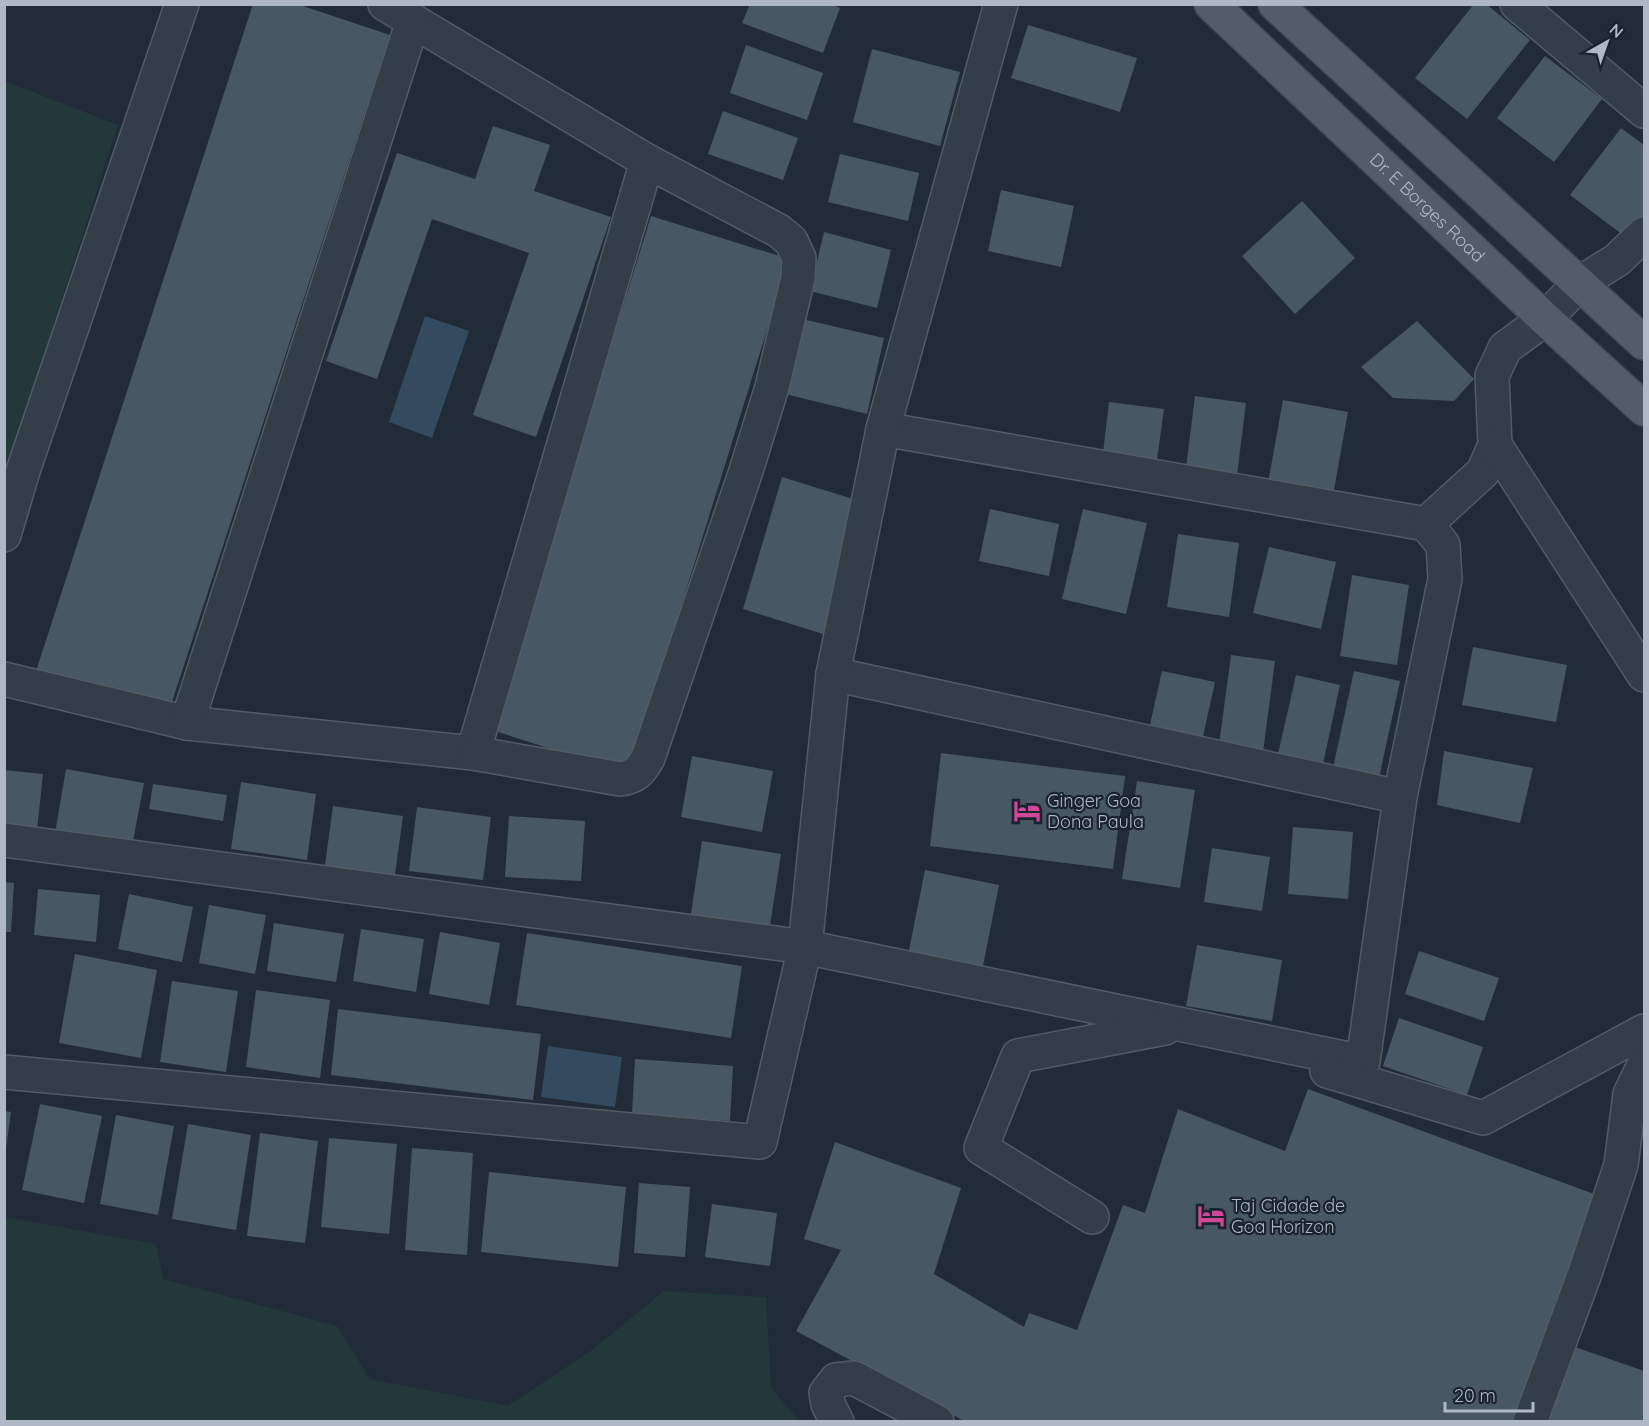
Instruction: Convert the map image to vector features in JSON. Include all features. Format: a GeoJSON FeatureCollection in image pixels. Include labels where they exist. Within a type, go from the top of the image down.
{"type":"FeatureCollection","features":[{"type":"Feature","properties":{"kind":"main road","name":"Dr. E Borges Road"},"geometry":{"type":"LineString","coordinates":[[1211,4],[1545,320],[1644,409]]}},
{"type":"Feature","properties":{"kind":"main road"},"geometry":{"type":"LineString","coordinates":[[1275,4],[1644,343]]}},
{"type":"Feature","properties":{"kind":"street"},"geometry":{"type":"LineString","coordinates":[[4,535],[27,460],[182,4]]}},
{"type":"Feature","properties":{"kind":"street"},"geometry":{"type":"LineString","coordinates":[[4,679],[188,723],[473,753],[620,778],[633,777],[641,770],[648,758],[746,471],[772,387],[798,278],[799,258],[791,241],[779,231],[646,161],[385,4]]}},
{"type":"Feature","properties":{"kind":"street"},"geometry":{"type":"LineString","coordinates":[[4,1072],[760,1142],[805,947],[833,674],[883,429],[1001,4]]}},
{"type":"Feature","properties":{"kind":"street"},"geometry":{"type":"LineString","coordinates":[[1517,4],[1644,111]]}},
{"type":"Feature","properties":{"kind":"street"},"geometry":{"type":"LineString","coordinates":[[188,723],[413,21]]}},
{"type":"Feature","properties":{"kind":"street"},"geometry":{"type":"LineString","coordinates":[[473,753],[646,161]]}},
{"type":"Feature","properties":{"kind":"street"},"geometry":{"type":"LineString","coordinates":[[1426,524],[1483,472],[1495,445],[1492,376],[1505,348],[1545,320],[1580,283],[1617,260],[1644,234]]}},
{"type":"Feature","properties":{"kind":"street"},"geometry":{"type":"LineString","coordinates":[[4,840],[805,947],[1363,1062],[1400,797],[1445,579],[1443,545],[1426,524],[883,429]]}},
{"type":"Feature","properties":{"kind":"street"},"geometry":{"type":"LineString","coordinates":[[1495,445],[1644,675]]}},
{"type":"Feature","properties":{"kind":"street"},"geometry":{"type":"LineString","coordinates":[[833,674],[1400,797]]}},
{"type":"Feature","properties":{"kind":"street"},"geometry":{"type":"LineString","coordinates":[[1092,1217],[981,1148],[1018,1056],[1177,1025],[1483,1118],[1644,1031]]}},
{"type":"Feature","properties":{"kind":"street"},"geometry":{"type":"LineString","coordinates":[[1530,1422],[1585,1273],[1621,1166],[1630,1094],[1644,1065]]}},
{"type":"Feature","properties":{"kind":"street"},"geometry":{"type":"LineString","coordinates":[[837,1422],[828,1404],[826,1393],[836,1380],[854,1378],[937,1422]]}},
{"type":"Feature","properties":{"kind":"green space"},"geometry":{"type":"Polygon","coordinates":[[[5,81],[118,125],[5,475],[5,81]]]}},
{"type":"Feature","properties":{"kind":"green space"},"geometry":{"type":"Polygon","coordinates":[[[4,1217],[156,1244],[163,1279],[337,1326],[370,1379],[508,1406],[592,1350],[664,1291],[766,1297],[771,1387],[799,1421],[5,1421],[4,1217]]]}},
{"type":"Feature","properties":{"kind":"water"},"geometry":{"type":"Polygon","coordinates":[[[425,316],[469,331],[432,438],[389,422],[425,316]]]}},
{"type":"Feature","properties":{"kind":"water"},"geometry":{"type":"Polygon","coordinates":[[[548,1046],[622,1057],[615,1107],[541,1097],[548,1046]]]}},
{"type":"Feature","properties":{"kind":"building"},"geometry":{"type":"Polygon","coordinates":[[[253,4],[297,4],[390,35],[168,714],[36,671],[253,4]]]}},
{"type":"Feature","properties":{"kind":"building"},"geometry":{"type":"Polygon","coordinates":[[[750,4],[830,4],[840,8],[823,53],[742,23],[750,4]]]}},
{"type":"Feature","properties":{"kind":"building"},"geometry":{"type":"Polygon","coordinates":[[[1474,4],[1486,4],[1530,40],[1467,119],[1415,78],[1474,4]]]}},
{"type":"Feature","properties":{"kind":"building"},"geometry":{"type":"Polygon","coordinates":[[[1028,25],[1137,58],[1120,112],[1011,78],[1028,25]]]}},
{"type":"Feature","properties":{"kind":"building"},"geometry":{"type":"Polygon","coordinates":[[[746,45],[823,73],[807,120],[730,93],[746,45]]]}},
{"type":"Feature","properties":{"kind":"building"},"geometry":{"type":"Polygon","coordinates":[[[872,49],[960,72],[940,146],[853,122],[872,49]]]}},
{"type":"Feature","properties":{"kind":"building"},"geometry":{"type":"Polygon","coordinates":[[[1545,56],[1602,99],[1554,162],[1497,118],[1545,56]]]}},
{"type":"Feature","properties":{"kind":"building"},"geometry":{"type":"Polygon","coordinates":[[[723,111],[798,138],[783,180],[708,154],[723,111]]]}},
{"type":"Feature","properties":{"kind":"building"},"geometry":{"type":"Polygon","coordinates":[[[493,126],[550,145],[534,191],[611,217],[536,437],[473,415],[529,253],[432,219],[377,379],[326,361],[397,153],[475,179],[493,126]]]}},
{"type":"Feature","properties":{"kind":"building"},"geometry":{"type":"Polygon","coordinates":[[[1621,128],[1644,145],[1644,223],[1631,241],[1570,195],[1621,128]]]}},
{"type":"Feature","properties":{"kind":"building"},"geometry":{"type":"Polygon","coordinates":[[[840,154],[919,173],[908,221],[828,202],[840,154]]]}},
{"type":"Feature","properties":{"kind":"building"},"geometry":{"type":"Polygon","coordinates":[[[1001,190],[1074,206],[1061,267],[988,251],[1001,190]]]}},
{"type":"Feature","properties":{"kind":"building"},"geometry":{"type":"Polygon","coordinates":[[[1302,201],[1355,258],[1295,314],[1242,256],[1302,201]]]}},
{"type":"Feature","properties":{"kind":"building"},"geometry":{"type":"Polygon","coordinates":[[[651,216],[789,259],[629,774],[492,730],[651,216]]]}},
{"type":"Feature","properties":{"kind":"building"},"geometry":{"type":"Polygon","coordinates":[[[824,232],[891,250],[877,308],[810,291],[824,232]]]}},
{"type":"Feature","properties":{"kind":"building"},"geometry":{"type":"Polygon","coordinates":[[[802,319],[884,338],[867,414],[785,394],[802,319]]]}},
{"type":"Feature","properties":{"kind":"building"},"geometry":{"type":"Polygon","coordinates":[[[1417,321],[1474,379],[1454,401],[1393,398],[1361,367],[1417,321]]]}},
{"type":"Feature","properties":{"kind":"building"},"geometry":{"type":"Polygon","coordinates":[[[1195,396],[1246,403],[1237,475],[1186,468],[1195,396]]]}},
{"type":"Feature","properties":{"kind":"building"},"geometry":{"type":"Polygon","coordinates":[[[1283,400],[1348,412],[1333,495],[1268,483],[1283,400]]]}},
{"type":"Feature","properties":{"kind":"building"},"geometry":{"type":"Polygon","coordinates":[[[1109,402],[1164,409],[1157,460],[1103,453],[1109,402]]]}},
{"type":"Feature","properties":{"kind":"building"},"geometry":{"type":"Polygon","coordinates":[[[782,477],[863,502],[823,634],[743,609],[782,477]]]}},
{"type":"Feature","properties":{"kind":"building"},"geometry":{"type":"Polygon","coordinates":[[[990,509],[1059,524],[1049,576],[979,561],[990,509]]]}},
{"type":"Feature","properties":{"kind":"building"},"geometry":{"type":"Polygon","coordinates":[[[1083,509],[1147,523],[1126,614],[1062,599],[1083,509]]]}},
{"type":"Feature","properties":{"kind":"building"},"geometry":{"type":"Polygon","coordinates":[[[1178,534],[1239,543],[1229,617],[1167,607],[1178,534]]]}},
{"type":"Feature","properties":{"kind":"building"},"geometry":{"type":"Polygon","coordinates":[[[1269,547],[1336,562],[1321,629],[1253,613],[1269,547]]]}},
{"type":"Feature","properties":{"kind":"building"},"geometry":{"type":"Polygon","coordinates":[[[1352,575],[1409,585],[1397,665],[1340,656],[1352,575]]]}},
{"type":"Feature","properties":{"kind":"building"},"geometry":{"type":"Polygon","coordinates":[[[1473,647],[1567,665],[1556,722],[1462,705],[1473,647]]]}},
{"type":"Feature","properties":{"kind":"building"},"geometry":{"type":"Polygon","coordinates":[[[1231,655],[1275,661],[1263,752],[1219,745],[1231,655]]]}},
{"type":"Feature","properties":{"kind":"building"},"geometry":{"type":"Polygon","coordinates":[[[1162,671],[1215,682],[1202,741],[1149,729],[1162,671]]]}},
{"type":"Feature","properties":{"kind":"building"},"geometry":{"type":"Polygon","coordinates":[[[1354,671],[1400,681],[1379,778],[1333,768],[1354,671]]]}},
{"type":"Feature","properties":{"kind":"building"},"geometry":{"type":"Polygon","coordinates":[[[1296,675],[1340,685],[1323,764],[1278,754],[1296,675]]]}},
{"type":"Feature","properties":{"kind":"building"},"geometry":{"type":"Polygon","coordinates":[[[1444,751],[1533,768],[1520,823],[1437,805],[1444,751]]]}},
{"type":"Feature","properties":{"kind":"building","name":"Ginger Goa Dona Paula"},"geometry":{"type":"Polygon","coordinates":[[[941,753],[1125,776],[1113,869],[930,846],[941,753]]]}},
{"type":"Feature","properties":{"kind":"building"},"geometry":{"type":"Polygon","coordinates":[[[692,756],[773,771],[762,832],[681,817],[692,756]]]}},
{"type":"Feature","properties":{"kind":"building"},"geometry":{"type":"Polygon","coordinates":[[[66,769],[144,783],[131,852],[54,839],[66,769]]]}},
{"type":"Feature","properties":{"kind":"building"},"geometry":{"type":"Polygon","coordinates":[[[4,770],[43,774],[37,830],[4,826],[4,770]]]}},
{"type":"Feature","properties":{"kind":"building"},"geometry":{"type":"Polygon","coordinates":[[[1137,781],[1195,790],[1180,888],[1122,879],[1137,781]]]}},
{"type":"Feature","properties":{"kind":"building"},"geometry":{"type":"Polygon","coordinates":[[[241,782],[316,794],[307,860],[231,849],[241,782]]]}},
{"type":"Feature","properties":{"kind":"building"},"geometry":{"type":"Polygon","coordinates":[[[153,784],[227,795],[223,821],[149,809],[153,784]]]}},
{"type":"Feature","properties":{"kind":"building"},"geometry":{"type":"Polygon","coordinates":[[[333,806],[403,816],[394,882],[324,872],[333,806]]]}},
{"type":"Feature","properties":{"kind":"building"},"geometry":{"type":"Polygon","coordinates":[[[417,807],[491,817],[483,880],[409,871],[417,807]]]}},
{"type":"Feature","properties":{"kind":"building"},"geometry":{"type":"Polygon","coordinates":[[[509,816],[585,821],[581,881],[505,877],[509,816]]]}},
{"type":"Feature","properties":{"kind":"building"},"geometry":{"type":"Polygon","coordinates":[[[1293,827],[1353,832],[1348,899],[1288,894],[1293,827]]]}},
{"type":"Feature","properties":{"kind":"building"},"geometry":{"type":"Polygon","coordinates":[[[702,841],[781,854],[769,932],[690,920],[702,841]]]}},
{"type":"Feature","properties":{"kind":"building"},"geometry":{"type":"Polygon","coordinates":[[[1212,848],[1270,857],[1262,911],[1204,902],[1212,848]]]}},
{"type":"Feature","properties":{"kind":"building"},"geometry":{"type":"Polygon","coordinates":[[[925,870],[999,885],[982,971],[908,955],[925,870]]]}},
{"type":"Feature","properties":{"kind":"building"},"geometry":{"type":"Polygon","coordinates":[[[4,882],[14,883],[11,932],[4,932],[4,882]]]}},
{"type":"Feature","properties":{"kind":"building"},"geometry":{"type":"Polygon","coordinates":[[[38,889],[100,895],[96,942],[34,935],[38,889]]]}},
{"type":"Feature","properties":{"kind":"building"},"geometry":{"type":"Polygon","coordinates":[[[129,894],[193,907],[182,962],[118,949],[129,894]]]}},
{"type":"Feature","properties":{"kind":"building"},"geometry":{"type":"Polygon","coordinates":[[[209,905],[266,915],[255,974],[199,963],[209,905]]]}},
{"type":"Feature","properties":{"kind":"building"},"geometry":{"type":"Polygon","coordinates":[[[274,923],[344,934],[336,982],[267,971],[274,923]]]}},
{"type":"Feature","properties":{"kind":"building"},"geometry":{"type":"Polygon","coordinates":[[[361,929],[424,939],[416,992],[353,981],[361,929]]]}},
{"type":"Feature","properties":{"kind":"building"},"geometry":{"type":"Polygon","coordinates":[[[440,932],[500,943],[489,1005],[429,994],[440,932]]]}},
{"type":"Feature","properties":{"kind":"building"},"geometry":{"type":"Polygon","coordinates":[[[527,933],[742,966],[731,1038],[516,1005],[527,933]]]}},
{"type":"Feature","properties":{"kind":"building"},"geometry":{"type":"Polygon","coordinates":[[[1197,945],[1282,960],[1272,1021],[1186,1006],[1197,945]]]}},
{"type":"Feature","properties":{"kind":"building"},"geometry":{"type":"Polygon","coordinates":[[[1419,951],[1499,978],[1484,1021],[1405,994],[1419,951]]]}},
{"type":"Feature","properties":{"kind":"building"},"geometry":{"type":"Polygon","coordinates":[[[75,954],[157,970],[141,1058],[59,1043],[75,954]]]}},
{"type":"Feature","properties":{"kind":"building"},"geometry":{"type":"Polygon","coordinates":[[[172,981],[238,991],[226,1072],[160,1062],[172,981]]]}},
{"type":"Feature","properties":{"kind":"building"},"geometry":{"type":"Polygon","coordinates":[[[256,990],[330,1000],[320,1078],[246,1067],[256,990]]]}},
{"type":"Feature","properties":{"kind":"building"},"geometry":{"type":"Polygon","coordinates":[[[338,1009],[541,1034],[533,1100],[331,1075],[338,1009]]]}},
{"type":"Feature","properties":{"kind":"building"},"geometry":{"type":"Polygon","coordinates":[[[1399,1018],[1483,1047],[1467,1095],[1383,1066],[1399,1018]]]}},
{"type":"Feature","properties":{"kind":"building"},"geometry":{"type":"Polygon","coordinates":[[[635,1059],[733,1066],[730,1121],[632,1114],[635,1059]]]}},
{"type":"Feature","properties":{"kind":"building"},"geometry":{"type":"Polygon","coordinates":[[[1308,1089],[1602,1197],[1521,1422],[966,1422],[796,1331],[841,1250],[804,1239],[835,1142],[961,1188],[934,1274],[1024,1327],[1029,1313],[1077,1330],[1123,1205],[1145,1213],[1178,1109],[1285,1151],[1308,1089]]]}},
{"type":"Feature","properties":{"kind":"building"},"geometry":{"type":"Polygon","coordinates":[[[40,1104],[102,1116],[84,1203],[22,1190],[40,1104]]]}},
{"type":"Feature","properties":{"kind":"building"},"geometry":{"type":"Polygon","coordinates":[[[4,1111],[11,1112],[6,1149],[4,1149],[4,1111]]]}},
{"type":"Feature","properties":{"kind":"building"},"geometry":{"type":"Polygon","coordinates":[[[116,1115],[174,1126],[158,1215],[100,1204],[116,1115]]]}},
{"type":"Feature","properties":{"kind":"building"},"geometry":{"type":"Polygon","coordinates":[[[188,1124],[251,1135],[236,1230],[172,1219],[188,1124]]]}},
{"type":"Feature","properties":{"kind":"building"},"geometry":{"type":"Polygon","coordinates":[[[260,1133],[318,1141],[305,1243],[247,1236],[260,1133]]]}},
{"type":"Feature","properties":{"kind":"building"},"geometry":{"type":"Polygon","coordinates":[[[329,1138],[397,1144],[389,1234],[321,1227],[329,1138]]]}},
{"type":"Feature","properties":{"kind":"building"},"geometry":{"type":"Polygon","coordinates":[[[412,1148],[473,1153],[467,1255],[405,1250],[412,1148]]]}},
{"type":"Feature","properties":{"kind":"building"},"geometry":{"type":"Polygon","coordinates":[[[489,1172],[626,1187],[618,1267],[481,1252],[489,1172]]]}},
{"type":"Feature","properties":{"kind":"building"},"geometry":{"type":"Polygon","coordinates":[[[639,1183],[690,1187],[685,1257],[634,1253],[639,1183]]]}},
{"type":"Feature","properties":{"kind":"building"},"geometry":{"type":"Polygon","coordinates":[[[712,1204],[777,1213],[770,1266],[705,1257],[712,1204]]]}},
{"type":"Feature","properties":{"kind":"building"},"geometry":{"type":"Polygon","coordinates":[[[1575,1347],[1644,1371],[1644,1422],[1548,1422],[1575,1347]]]}},
{"type":"Feature","properties":{"kind":"place","name":"Ginger Goa Dona Paula"},"geometry":{"type":"Point","coordinates":[1027,811]}},
{"type":"Feature","properties":{"kind":"place","name":"Taj Cidade de Goa Horizon"},"geometry":{"type":"Point","coordinates":[1211,1216]}}]}
